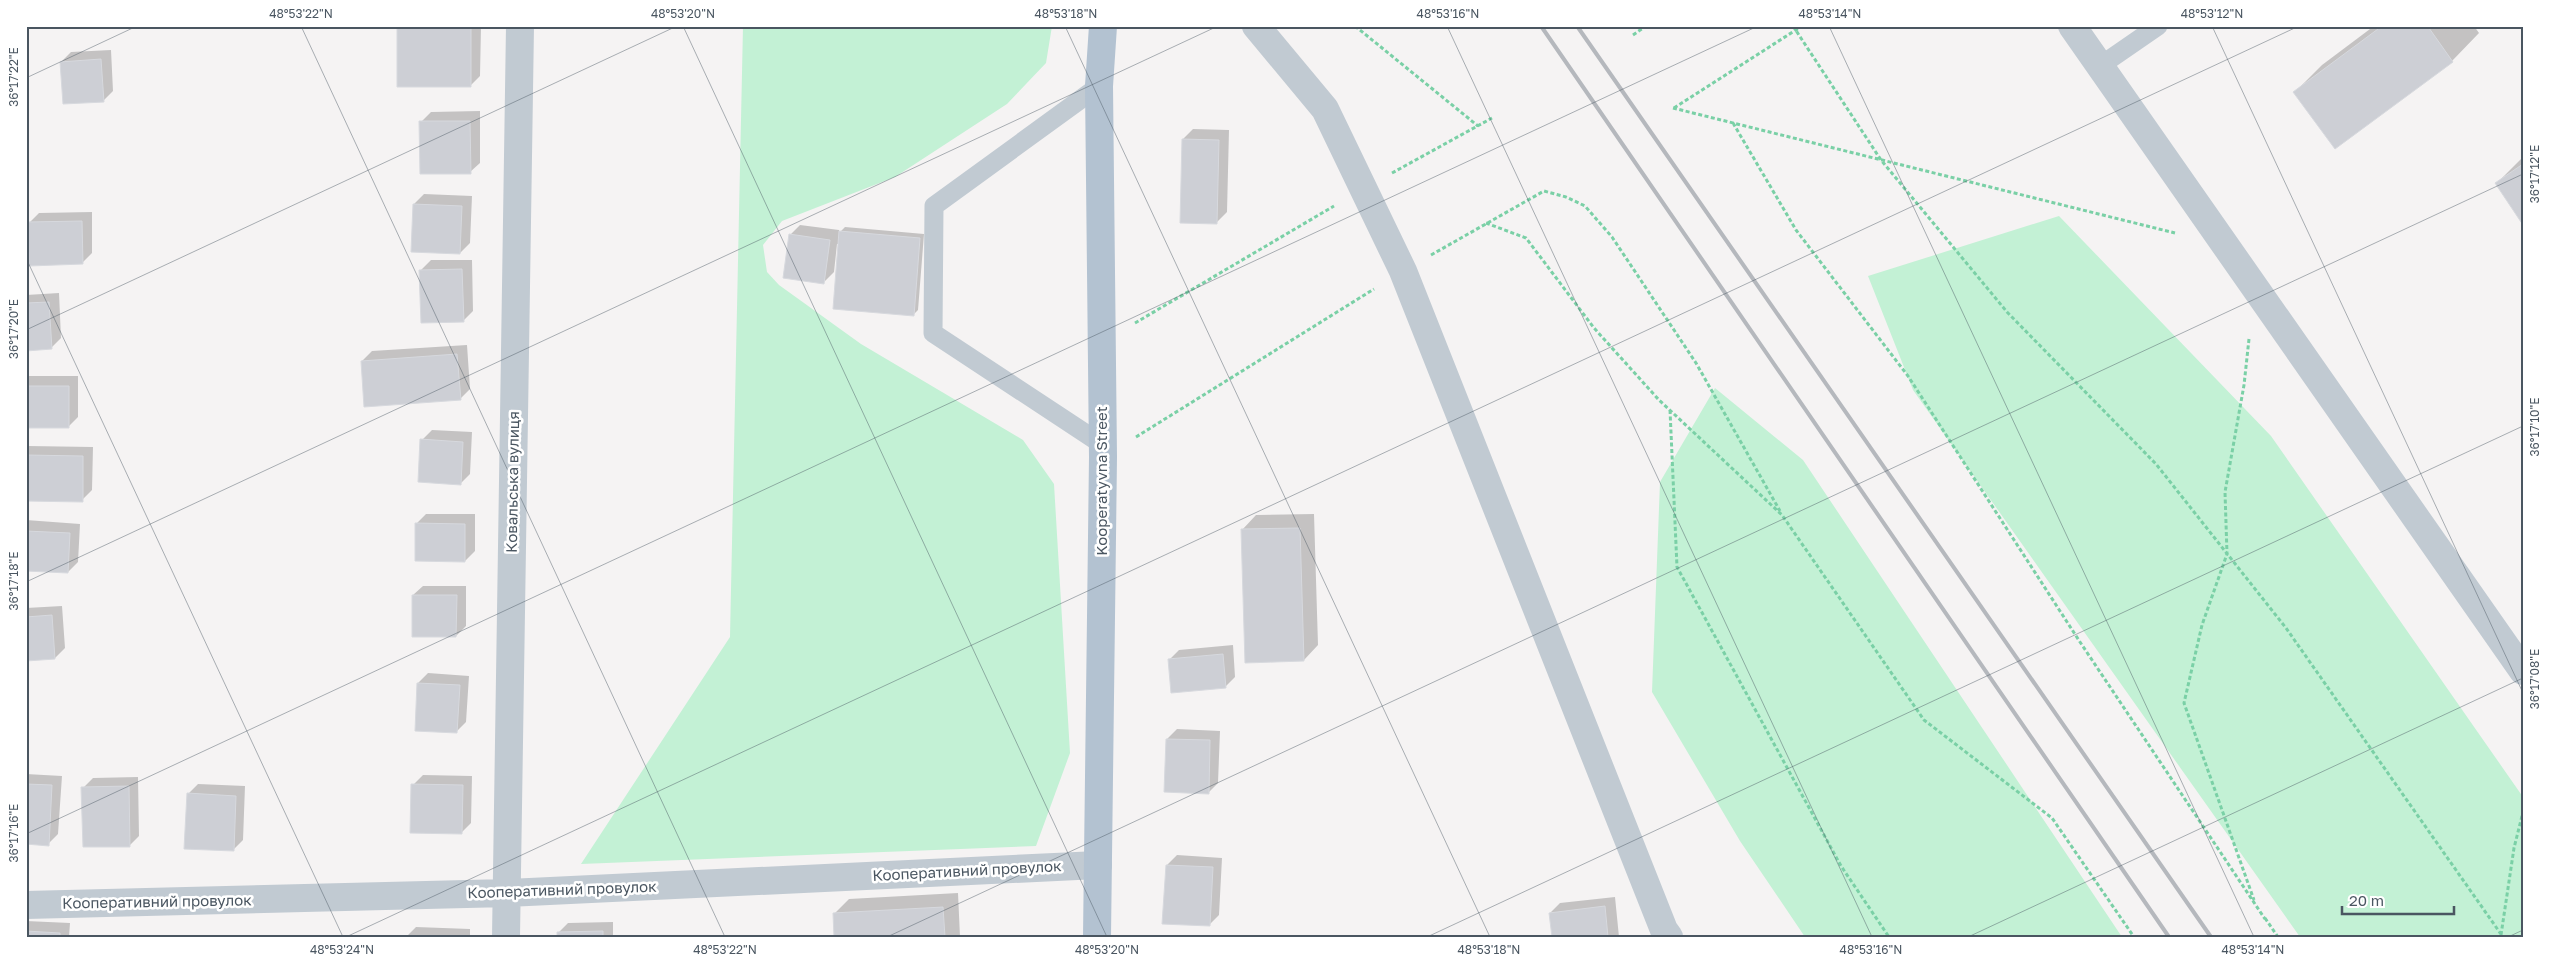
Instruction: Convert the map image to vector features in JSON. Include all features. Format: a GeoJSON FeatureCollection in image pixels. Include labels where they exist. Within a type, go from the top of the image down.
{"type":"FeatureCollection","features":[{"type":"Feature","properties":{"kind":"main road","name":"Kooperatyvna Street"},"geometry":{"type":"LineString","coordinates":[[1097,937],[1103,451],[1099,86],[1103,26]]}},
{"type":"Feature","properties":{"kind":"street","name":"Ковальська вулиця"},"geometry":{"type":"LineString","coordinates":[[506,937],[520,26]]}},
{"type":"Feature","properties":{"kind":"street"},"geometry":{"type":"LineString","coordinates":[[1256,26],[1326,109],[1403,271],[1666,935]]}},
{"type":"Feature","properties":{"kind":"street"},"geometry":{"type":"LineString","coordinates":[[2072,26],[2523,671]]}},
{"type":"Feature","properties":{"kind":"street","name":"Кооперативний провулок"},"geometry":{"type":"LineString","coordinates":[[26,905],[507,893],[1098,864]]}},
{"type":"Feature","properties":{"kind":"lane"},"geometry":{"type":"LineString","coordinates":[[2100,66],[2158,26]]}},
{"type":"Feature","properties":{"kind":"lane"},"geometry":{"type":"LineString","coordinates":[[1099,86],[934,206],[933,333],[1103,451]]}},
{"type":"Feature","properties":{"kind":"path"},"geometry":{"type":"LineString","coordinates":[[1355,26],[1478,126]]}},
{"type":"Feature","properties":{"kind":"path"},"geometry":{"type":"LineString","coordinates":[[1633,34],[1646,26]]}},
{"type":"Feature","properties":{"kind":"path"},"geometry":{"type":"LineString","coordinates":[[1793,26],[1881,160],[2007,312],[2156,464],[2286,628],[2501,936]]}},
{"type":"Feature","properties":{"kind":"path"},"geometry":{"type":"LineString","coordinates":[[1802,26],[1673,108],[2226,246]]}},
{"type":"Feature","properties":{"kind":"path"},"geometry":{"type":"LineString","coordinates":[[1102,343],[1363,188],[1492,118]]}},
{"type":"Feature","properties":{"kind":"path"},"geometry":{"type":"LineString","coordinates":[[1733,123],[1796,230],[1908,376],[2080,642],[2278,937]]}},
{"type":"Feature","properties":{"kind":"path"},"geometry":{"type":"LineString","coordinates":[[1103,451],[1403,271],[1544,191],[1566,197],[1585,206],[1612,237],[1696,363],[1782,515],[1924,720],[2052,818],[2134,937]]}},
{"type":"Feature","properties":{"kind":"path"},"geometry":{"type":"LineString","coordinates":[[1486,223],[1526,238],[1594,328],[1670,410],[1782,515]]}},
{"type":"Feature","properties":{"kind":"path"},"geometry":{"type":"LineString","coordinates":[[2254,287],[2244,385],[2225,492],[2227,554],[2202,625],[2184,703],[2256,906]]}},
{"type":"Feature","properties":{"kind":"path"},"geometry":{"type":"LineString","coordinates":[[1670,410],[1678,568],[1841,866],[1889,937]]}},
{"type":"Feature","properties":{"kind":"path"},"geometry":{"type":"LineString","coordinates":[[2501,936],[2514,848],[2523,812]]}},
{"type":"Feature","properties":{"kind":"green space"},"geometry":{"type":"Polygon","coordinates":[[[743,26],[1052,26],[1046,63],[1007,104],[895,177],[782,221],[763,245],[767,272],[779,285],[861,344],[1023,440],[1054,484],[1070,753],[1036,846],[581,864],[730,637],[743,26]]]}},
{"type":"Feature","properties":{"kind":"green space"},"geometry":{"type":"Polygon","coordinates":[[[2059,216],[2271,436],[2523,797],[2523,937],[2300,937],[1913,390],[1868,276],[2059,216]]]}},
{"type":"Feature","properties":{"kind":"green space"},"geometry":{"type":"Polygon","coordinates":[[[1715,388],[1803,460],[2122,937],[1805,937],[1740,841],[1652,692],[1660,482],[1715,388]]]}},
{"type":"Feature","properties":{"kind":"building"},"geometry":{"type":"Polygon","coordinates":[[[397,26],[471,26],[471,87],[397,87],[397,26]]]}},
{"type":"Feature","properties":{"kind":"building"},"geometry":{"type":"Polygon","coordinates":[[[2382,26],[2432,26],[2429,28],[2453,62],[2335,149],[2293,92],[2382,26]]]}},
{"type":"Feature","properties":{"kind":"building"},"geometry":{"type":"Polygon","coordinates":[[[101,59],[104,102],[63,104],[60,62],[101,59]]]}},
{"type":"Feature","properties":{"kind":"building"},"geometry":{"type":"Polygon","coordinates":[[[419,121],[470,121],[471,174],[420,174],[419,121]]]}},
{"type":"Feature","properties":{"kind":"building"},"geometry":{"type":"Polygon","coordinates":[[[1182,139],[1219,140],[1217,224],[1180,223],[1182,139]]]}},
{"type":"Feature","properties":{"kind":"building"},"geometry":{"type":"Polygon","coordinates":[[[2523,164],[2523,225],[2495,183],[2523,164]]]}},
{"type":"Feature","properties":{"kind":"building"},"geometry":{"type":"Polygon","coordinates":[[[413,204],[462,206],[460,254],[411,252],[413,204]]]}},
{"type":"Feature","properties":{"kind":"building"},"geometry":{"type":"Polygon","coordinates":[[[82,221],[83,264],[29,266],[28,222],[82,221]]]}},
{"type":"Feature","properties":{"kind":"building"},"geometry":{"type":"Polygon","coordinates":[[[839,231],[920,238],[914,316],[833,309],[839,231]]]}},
{"type":"Feature","properties":{"kind":"building"},"geometry":{"type":"Polygon","coordinates":[[[789,234],[830,240],[824,284],[783,278],[789,234]]]}},
{"type":"Feature","properties":{"kind":"building"},"geometry":{"type":"Polygon","coordinates":[[[462,269],[464,322],[421,323],[419,270],[462,269]]]}},
{"type":"Feature","properties":{"kind":"building"},"geometry":{"type":"Polygon","coordinates":[[[49,302],[52,349],[26,351],[26,303],[49,302]]]}},
{"type":"Feature","properties":{"kind":"building"},"geometry":{"type":"Polygon","coordinates":[[[457,354],[461,400],[364,407],[361,361],[457,354]]]}},
{"type":"Feature","properties":{"kind":"building"},"geometry":{"type":"Polygon","coordinates":[[[26,386],[69,386],[69,428],[26,428],[26,386]]]}},
{"type":"Feature","properties":{"kind":"building"},"geometry":{"type":"Polygon","coordinates":[[[420,439],[463,442],[461,485],[418,482],[420,439]]]}},
{"type":"Feature","properties":{"kind":"building"},"geometry":{"type":"Polygon","coordinates":[[[26,455],[83,456],[83,502],[26,501],[26,455]]]}},
{"type":"Feature","properties":{"kind":"building"},"geometry":{"type":"Polygon","coordinates":[[[415,523],[465,524],[465,562],[415,561],[415,523]]]}},
{"type":"Feature","properties":{"kind":"building"},"geometry":{"type":"Polygon","coordinates":[[[1300,528],[1304,661],[1245,663],[1241,529],[1300,528]]]}},
{"type":"Feature","properties":{"kind":"building"},"geometry":{"type":"Polygon","coordinates":[[[26,531],[70,533],[68,573],[26,571],[26,531]]]}},
{"type":"Feature","properties":{"kind":"building"},"geometry":{"type":"Polygon","coordinates":[[[412,595],[457,595],[456,637],[412,637],[412,595]]]}},
{"type":"Feature","properties":{"kind":"building"},"geometry":{"type":"Polygon","coordinates":[[[52,615],[55,659],[26,661],[26,617],[52,615]]]}},
{"type":"Feature","properties":{"kind":"building"},"geometry":{"type":"Polygon","coordinates":[[[1223,654],[1226,688],[1171,693],[1168,659],[1223,654]]]}},
{"type":"Feature","properties":{"kind":"building"},"geometry":{"type":"Polygon","coordinates":[[[417,683],[460,685],[457,733],[415,731],[417,683]]]}},
{"type":"Feature","properties":{"kind":"building"},"geometry":{"type":"Polygon","coordinates":[[[1166,739],[1210,740],[1209,794],[1164,792],[1166,739]]]}},
{"type":"Feature","properties":{"kind":"building"},"geometry":{"type":"Polygon","coordinates":[[[26,784],[52,785],[49,846],[26,844],[26,784]]]}},
{"type":"Feature","properties":{"kind":"building"},"geometry":{"type":"Polygon","coordinates":[[[411,784],[463,785],[462,834],[410,833],[411,784]]]}},
{"type":"Feature","properties":{"kind":"building"},"geometry":{"type":"Polygon","coordinates":[[[129,786],[130,847],[83,847],[81,787],[129,786]]]}},
{"type":"Feature","properties":{"kind":"building"},"geometry":{"type":"Polygon","coordinates":[[[187,793],[236,796],[234,851],[184,849],[187,793]]]}},
{"type":"Feature","properties":{"kind":"building"},"geometry":{"type":"Polygon","coordinates":[[[1166,865],[1213,867],[1210,926],[1162,924],[1166,865]]]}},
{"type":"Feature","properties":{"kind":"building"},"geometry":{"type":"Polygon","coordinates":[[[1605,906],[1608,937],[1552,937],[1549,913],[1605,906]]]}},
{"type":"Feature","properties":{"kind":"building"},"geometry":{"type":"Polygon","coordinates":[[[943,907],[945,937],[834,937],[833,913],[943,907]]]}},
{"type":"Feature","properties":{"kind":"building"},"geometry":{"type":"Polygon","coordinates":[[[26,931],[60,933],[60,937],[26,937],[26,931]]]}},
{"type":"Feature","properties":{"kind":"building"},"geometry":{"type":"Polygon","coordinates":[[[603,931],[603,937],[557,937],[557,932],[603,931]]]}},
{"type":"Feature","properties":{"kind":"railway"},"geometry":{"type":"LineString","coordinates":[[1541,26],[2169,937]]}},
{"type":"Feature","properties":{"kind":"railway"},"geometry":{"type":"LineString","coordinates":[[1577,26],[2211,937]]}}]}
